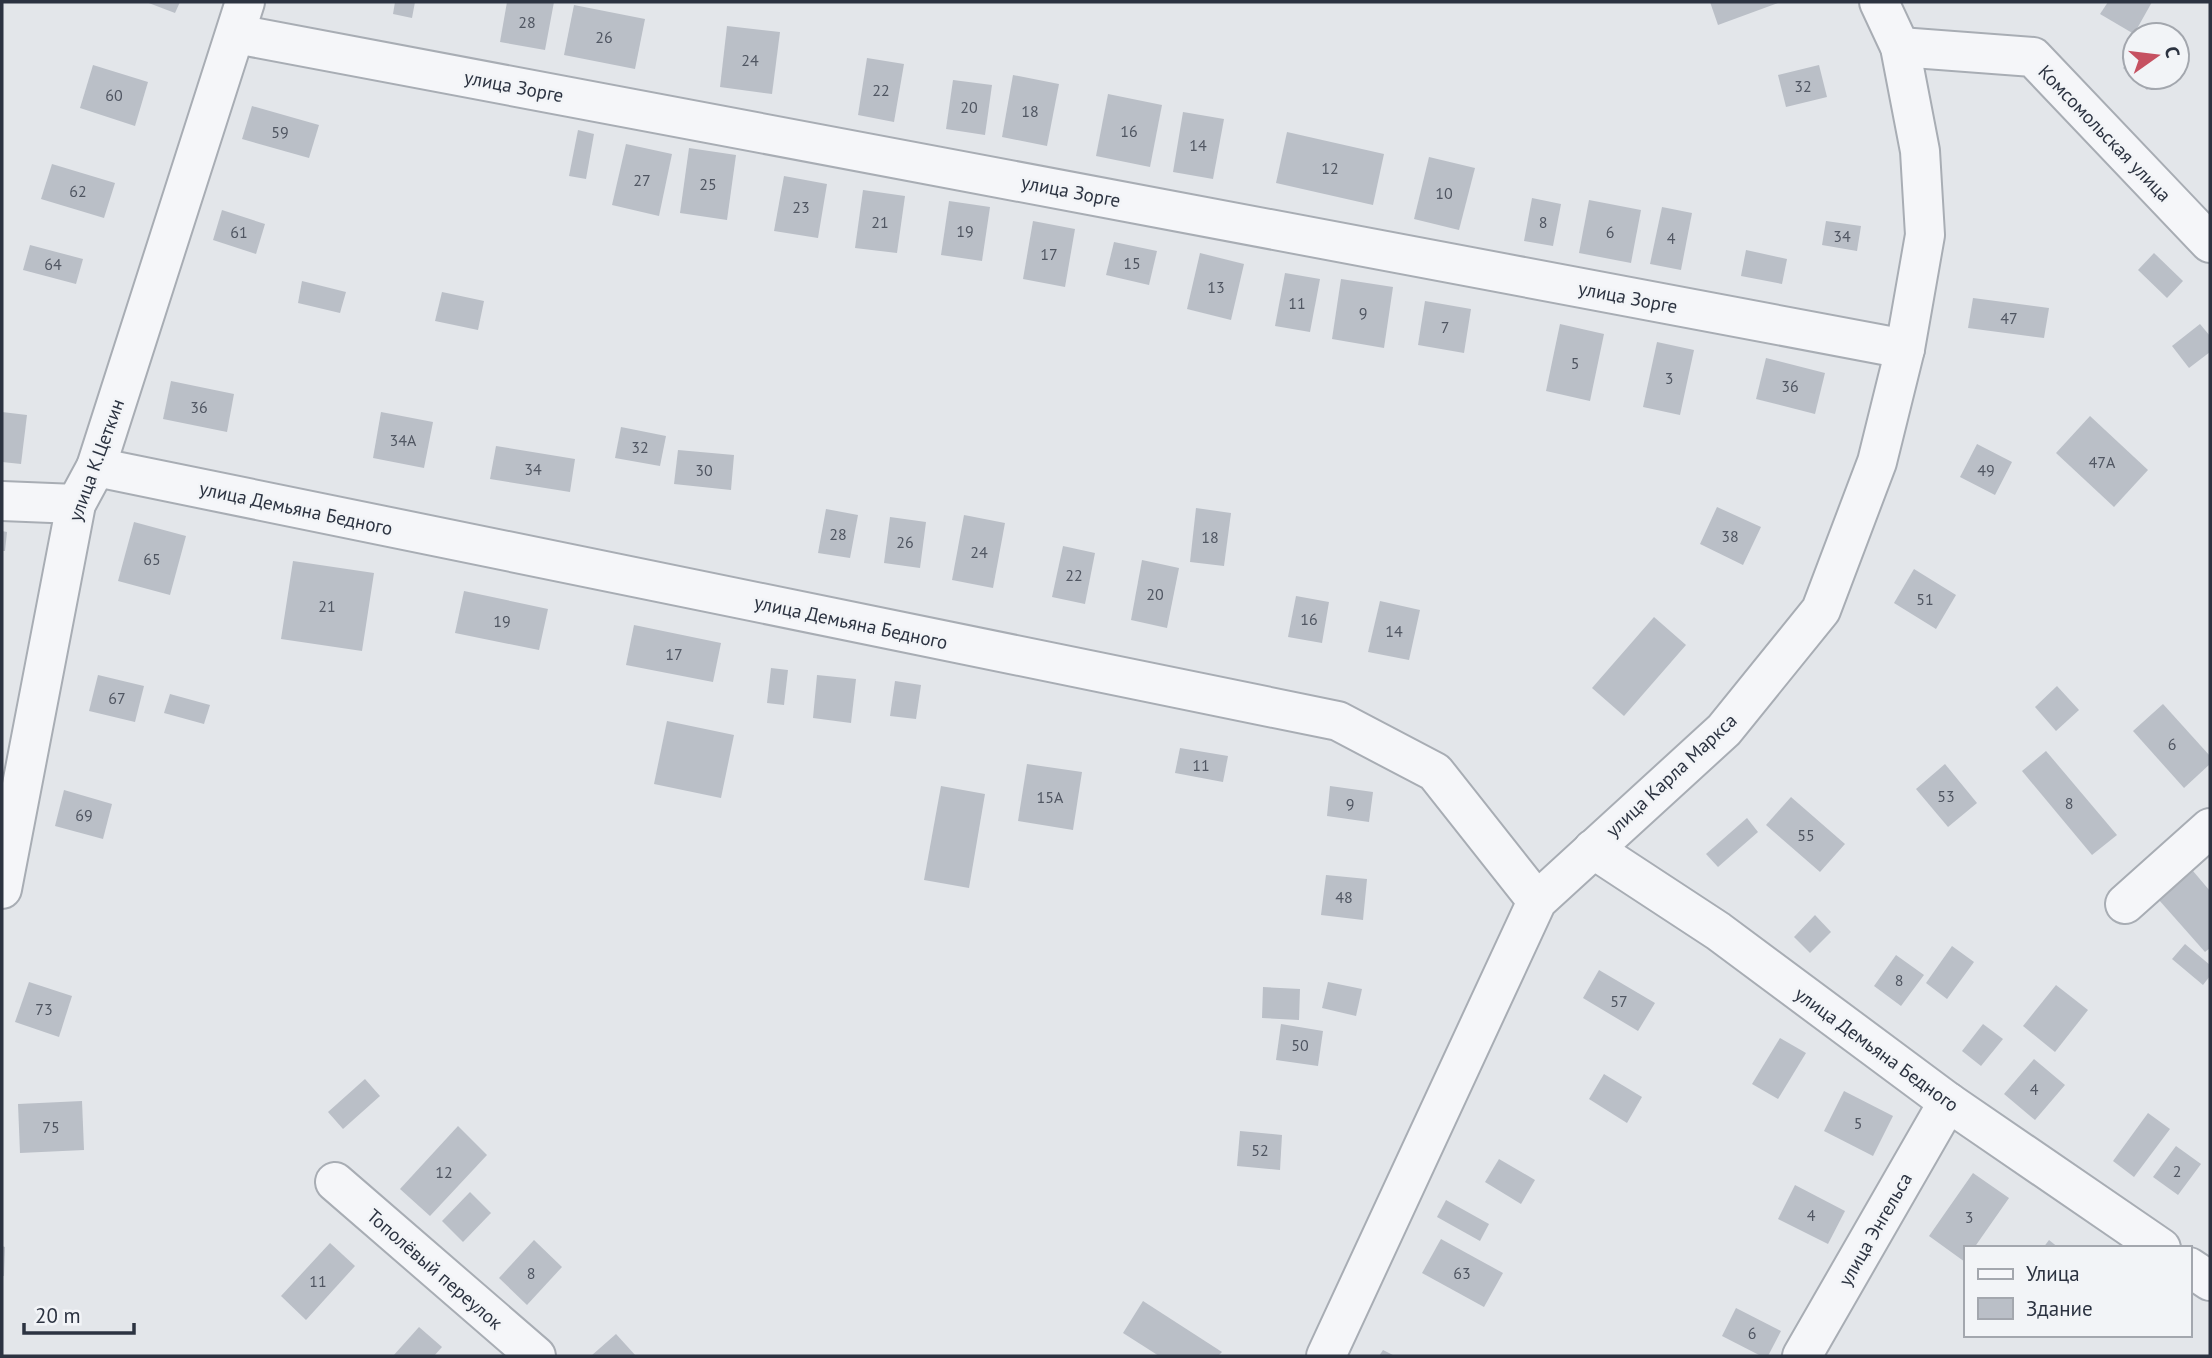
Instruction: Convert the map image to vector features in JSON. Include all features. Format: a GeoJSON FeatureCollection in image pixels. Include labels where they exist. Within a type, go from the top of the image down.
{"type":"FeatureCollection","features":[{"type":"Feature","properties":{"kind":"street","name":"улица Карла Маркса"},"geometry":{"type":"LineString","coordinates":[[1326,1356],[1537,901],[1724,730],[1821,610],[1877,462],[1905,349],[1924,235],[1920,151],[1900,47],[1880,2]]}},
{"type":"Feature","properties":{"kind":"street","name":"улица Зорге"},"geometry":{"type":"LineString","coordinates":[[241,18],[1905,349]]}},
{"type":"Feature","properties":{"kind":"street","name":"улица К.Цеткин"},"geometry":{"type":"LineString","coordinates":[[2,889],[76,504],[96,467],[241,18]]}},
{"type":"Feature","properties":{"kind":"street","name":"Комсомольская улица"},"geometry":{"type":"LineString","coordinates":[[1900,47],[2033,57],[2210,243]]}},
{"type":"Feature","properties":{"kind":"street","name":"улица Демьяна Бедного"},"geometry":{"type":"LineString","coordinates":[[96,467],[1338,721],[1435,772],[1537,901]]}},
{"type":"Feature","properties":{"kind":"street"},"geometry":{"type":"LineString","coordinates":[[2,501],[76,504]]}},
{"type":"Feature","properties":{"kind":"street"},"geometry":{"type":"LineString","coordinates":[[2125,904],[2210,828]]}},
{"type":"Feature","properties":{"kind":"street","name":"улица Демьяна Бедного"},"geometry":{"type":"LineString","coordinates":[[1593,849],[1718,931],[1948,1102],[2158,1246]]}},
{"type":"Feature","properties":{"kind":"street","name":"улица Энгельса"},"geometry":{"type":"LineString","coordinates":[[1801,1356],[1948,1102]]}},
{"type":"Feature","properties":{"kind":"street","name":"Тополёвый переулок"},"geometry":{"type":"LineString","coordinates":[[335,1182],[536,1356]]}},
{"type":"Feature","properties":{"kind":"street"},"geometry":{"type":"LineString","coordinates":[[2191,1268],[2210,1281]]}},
{"type":"Feature","properties":{"kind":"building"},"geometry":{"type":"Polygon","coordinates":[[[146,2],[180,2],[175,13],[146,2]]]}},
{"type":"Feature","properties":{"kind":"building"},"geometry":{"type":"Polygon","coordinates":[[[395,2],[415,2],[412,18],[393,14],[395,2]]]}},
{"type":"Feature","properties":{"kind":"building"},"geometry":{"type":"Polygon","coordinates":[[[507,2],[554,2],[545,50],[500,42],[507,2]]]}},
{"type":"Feature","properties":{"kind":"building"},"geometry":{"type":"Polygon","coordinates":[[[1710,2],[1781,2],[1718,25],[1710,2]]]}},
{"type":"Feature","properties":{"kind":"building"},"geometry":{"type":"Polygon","coordinates":[[[2108,2],[2152,2],[2141,21],[2121,21],[2121,26],[2100,14],[2108,2]]]}},
{"type":"Feature","properties":{"kind":"building"},"geometry":{"type":"Polygon","coordinates":[[[574,5],[645,19],[635,69],[564,55],[574,5]]]}},
{"type":"Feature","properties":{"kind":"building"},"geometry":{"type":"Polygon","coordinates":[[[727,26],[780,32],[772,94],[720,87],[727,26]]]}},
{"type":"Feature","properties":{"kind":"building"},"geometry":{"type":"Polygon","coordinates":[[[867,58],[904,64],[894,122],[858,115],[867,58]]]}},
{"type":"Feature","properties":{"kind":"building"},"geometry":{"type":"Polygon","coordinates":[[[93,65],[148,82],[135,126],[80,108],[93,65]]]}},
{"type":"Feature","properties":{"kind":"building"},"geometry":{"type":"Polygon","coordinates":[[[1819,65],[1827,97],[1786,107],[1778,75],[1819,65]]]}},
{"type":"Feature","properties":{"kind":"building"},"geometry":{"type":"Polygon","coordinates":[[[1013,75],[1059,84],[1047,146],[1002,137],[1013,75]]]}},
{"type":"Feature","properties":{"kind":"building"},"geometry":{"type":"Polygon","coordinates":[[[953,80],[992,85],[985,135],[946,129],[953,80]]]}},
{"type":"Feature","properties":{"kind":"building"},"geometry":{"type":"Polygon","coordinates":[[[1108,94],[1162,105],[1150,167],[1096,156],[1108,94]]]}},
{"type":"Feature","properties":{"kind":"building"},"geometry":{"type":"Polygon","coordinates":[[[252,106],[319,125],[309,158],[242,139],[252,106]]]}},
{"type":"Feature","properties":{"kind":"building"},"geometry":{"type":"Polygon","coordinates":[[[1183,112],[1224,119],[1213,179],[1173,172],[1183,112]]]}},
{"type":"Feature","properties":{"kind":"building"},"geometry":{"type":"Polygon","coordinates":[[[578,130],[594,134],[586,179],[569,176],[578,130]]]}},
{"type":"Feature","properties":{"kind":"building"},"geometry":{"type":"Polygon","coordinates":[[[1287,132],[1384,154],[1373,205],[1276,183],[1287,132]]]}},
{"type":"Feature","properties":{"kind":"building"},"geometry":{"type":"Polygon","coordinates":[[[626,144],[672,154],[659,216],[612,205],[626,144]]]}},
{"type":"Feature","properties":{"kind":"building"},"geometry":{"type":"Polygon","coordinates":[[[689,148],[736,155],[727,220],[680,213],[689,148]]]}},
{"type":"Feature","properties":{"kind":"building"},"geometry":{"type":"Polygon","coordinates":[[[1429,157],[1475,168],[1459,230],[1414,219],[1429,157]]]}},
{"type":"Feature","properties":{"kind":"building"},"geometry":{"type":"Polygon","coordinates":[[[52,164],[115,183],[104,218],[41,199],[52,164]]]}},
{"type":"Feature","properties":{"kind":"building"},"geometry":{"type":"Polygon","coordinates":[[[784,176],[827,184],[818,238],[774,231],[784,176]]]}},
{"type":"Feature","properties":{"kind":"building"},"geometry":{"type":"Polygon","coordinates":[[[863,190],[905,196],[897,253],[855,248],[863,190]]]}},
{"type":"Feature","properties":{"kind":"building"},"geometry":{"type":"Polygon","coordinates":[[[1532,198],[1561,204],[1553,246],[1524,241],[1532,198]]]}},
{"type":"Feature","properties":{"kind":"building"},"geometry":{"type":"Polygon","coordinates":[[[1589,200],[1641,210],[1631,263],[1579,253],[1589,200]]]}},
{"type":"Feature","properties":{"kind":"building"},"geometry":{"type":"Polygon","coordinates":[[[949,201],[990,207],[982,261],[941,255],[949,201]]]}},
{"type":"Feature","properties":{"kind":"building"},"geometry":{"type":"Polygon","coordinates":[[[1662,207],[1692,213],[1681,270],[1650,264],[1662,207]]]}},
{"type":"Feature","properties":{"kind":"building"},"geometry":{"type":"Polygon","coordinates":[[[222,210],[265,224],[256,254],[213,240],[222,210]]]}},
{"type":"Feature","properties":{"kind":"building"},"geometry":{"type":"Polygon","coordinates":[[[1033,221],[1075,229],[1065,287],[1023,279],[1033,221]]]}},
{"type":"Feature","properties":{"kind":"building"},"geometry":{"type":"Polygon","coordinates":[[[1826,221],[1861,226],[1857,251],[1822,245],[1826,221]]]}},
{"type":"Feature","properties":{"kind":"building"},"geometry":{"type":"Polygon","coordinates":[[[1114,242],[1157,251],[1149,285],[1106,275],[1114,242]]]}},
{"type":"Feature","properties":{"kind":"building"},"geometry":{"type":"Polygon","coordinates":[[[30,245],[83,259],[76,284],[23,270],[30,245]]]}},
{"type":"Feature","properties":{"kind":"building"},"geometry":{"type":"Polygon","coordinates":[[[1746,250],[1787,259],[1782,284],[1741,276],[1746,250]]]}},
{"type":"Feature","properties":{"kind":"building"},"geometry":{"type":"Polygon","coordinates":[[[1200,253],[1244,264],[1231,320],[1187,309],[1200,253]]]}},
{"type":"Feature","properties":{"kind":"building"},"geometry":{"type":"Polygon","coordinates":[[[2154,253],[2183,281],[2167,298],[2138,270],[2154,253]]]}},
{"type":"Feature","properties":{"kind":"building"},"geometry":{"type":"Polygon","coordinates":[[[1285,273],[1320,279],[1310,332],[1275,326],[1285,273]]]}},
{"type":"Feature","properties":{"kind":"building"},"geometry":{"type":"Polygon","coordinates":[[[1341,279],[1393,287],[1384,348],[1332,339],[1341,279]]]}},
{"type":"Feature","properties":{"kind":"building"},"geometry":{"type":"Polygon","coordinates":[[[302,281],[346,292],[340,313],[298,303],[302,281]]]}},
{"type":"Feature","properties":{"kind":"building"},"geometry":{"type":"Polygon","coordinates":[[[442,292],[484,301],[478,330],[435,321],[442,292]]]}},
{"type":"Feature","properties":{"kind":"building"},"geometry":{"type":"Polygon","coordinates":[[[1973,298],[2049,308],[2044,338],[1968,328],[1973,298]]]}},
{"type":"Feature","properties":{"kind":"building"},"geometry":{"type":"Polygon","coordinates":[[[1425,301],[1471,309],[1464,353],[1418,345],[1425,301]]]}},
{"type":"Feature","properties":{"kind":"building"},"geometry":{"type":"Polygon","coordinates":[[[1560,324],[1604,334],[1590,401],[1546,391],[1560,324]]]}},
{"type":"Feature","properties":{"kind":"building"},"geometry":{"type":"Polygon","coordinates":[[[2200,324],[2210,336],[2210,352],[2189,368],[2172,346],[2200,324]]]}},
{"type":"Feature","properties":{"kind":"building"},"geometry":{"type":"Polygon","coordinates":[[[1657,342],[1694,350],[1680,415],[1643,407],[1657,342]]]}},
{"type":"Feature","properties":{"kind":"building"},"geometry":{"type":"Polygon","coordinates":[[[1766,358],[1825,373],[1815,414],[1756,399],[1766,358]]]}},
{"type":"Feature","properties":{"kind":"building"},"geometry":{"type":"Polygon","coordinates":[[[171,381],[234,394],[227,432],[163,419],[171,381]]]}},
{"type":"Feature","properties":{"kind":"building"},"geometry":{"type":"Polygon","coordinates":[[[2,412],[27,415],[21,464],[2,462],[2,412]]]}},
{"type":"Feature","properties":{"kind":"building"},"geometry":{"type":"Polygon","coordinates":[[[381,412],[433,422],[424,468],[373,458],[381,412]]]}},
{"type":"Feature","properties":{"kind":"building"},"geometry":{"type":"Polygon","coordinates":[[[2090,416],[2148,470],[2114,507],[2056,453],[2090,416]]]}},
{"type":"Feature","properties":{"kind":"building"},"geometry":{"type":"Polygon","coordinates":[[[621,427],[666,436],[660,466],[615,458],[621,427]]]}},
{"type":"Feature","properties":{"kind":"building"},"geometry":{"type":"Polygon","coordinates":[[[1977,444],[2012,462],[1995,495],[1960,477],[1977,444]]]}},
{"type":"Feature","properties":{"kind":"building"},"geometry":{"type":"Polygon","coordinates":[[[496,446],[575,459],[570,492],[490,479],[496,446]]]}},
{"type":"Feature","properties":{"kind":"building"},"geometry":{"type":"Polygon","coordinates":[[[678,450],[734,455],[731,490],[674,484],[678,450]]]}},
{"type":"Feature","properties":{"kind":"building"},"geometry":{"type":"Polygon","coordinates":[[[1717,507],[1761,527],[1743,565],[1700,544],[1717,507]]]}},
{"type":"Feature","properties":{"kind":"building"},"geometry":{"type":"Polygon","coordinates":[[[1196,508],[1231,513],[1224,566],[1190,562],[1196,508]]]}},
{"type":"Feature","properties":{"kind":"building"},"geometry":{"type":"Polygon","coordinates":[[[826,509],[858,515],[850,558],[818,553],[826,509]]]}},
{"type":"Feature","properties":{"kind":"building"},"geometry":{"type":"Polygon","coordinates":[[[964,515],[1005,523],[993,588],[952,580],[964,515]]]}},
{"type":"Feature","properties":{"kind":"building"},"geometry":{"type":"Polygon","coordinates":[[[890,517],[926,522],[920,568],[884,563],[890,517]]]}},
{"type":"Feature","properties":{"kind":"building"},"geometry":{"type":"Polygon","coordinates":[[[134,522],[186,536],[170,595],[118,581],[134,522]]]}},
{"type":"Feature","properties":{"kind":"building"},"geometry":{"type":"Polygon","coordinates":[[[2,531],[7,532],[5,551],[2,551],[2,531]]]}},
{"type":"Feature","properties":{"kind":"building"},"geometry":{"type":"Polygon","coordinates":[[[1063,546],[1095,553],[1085,604],[1052,597],[1063,546]]]}},
{"type":"Feature","properties":{"kind":"building"},"geometry":{"type":"Polygon","coordinates":[[[1142,560],[1179,568],[1167,628],[1131,620],[1142,560]]]}},
{"type":"Feature","properties":{"kind":"building"},"geometry":{"type":"Polygon","coordinates":[[[293,561],[374,573],[362,651],[281,639],[293,561]]]}},
{"type":"Feature","properties":{"kind":"building"},"geometry":{"type":"Polygon","coordinates":[[[1914,569],[1956,595],[1936,629],[1894,603],[1914,569]]]}},
{"type":"Feature","properties":{"kind":"building"},"geometry":{"type":"Polygon","coordinates":[[[464,591],[548,609],[539,650],[455,633],[464,591]]]}},
{"type":"Feature","properties":{"kind":"building"},"geometry":{"type":"Polygon","coordinates":[[[1296,596],[1329,602],[1322,643],[1288,637],[1296,596]]]}},
{"type":"Feature","properties":{"kind":"building"},"geometry":{"type":"Polygon","coordinates":[[[1380,601],[1420,610],[1409,660],[1368,652],[1380,601]]]}},
{"type":"Feature","properties":{"kind":"building"},"geometry":{"type":"Polygon","coordinates":[[[1654,617],[1686,645],[1624,716],[1592,688],[1654,617]]]}},
{"type":"Feature","properties":{"kind":"building"},"geometry":{"type":"Polygon","coordinates":[[[634,625],[721,643],[713,682],[626,665],[634,625]]]}},
{"type":"Feature","properties":{"kind":"building"},"geometry":{"type":"Polygon","coordinates":[[[771,668],[788,670],[784,705],[767,703],[771,668]]]}},
{"type":"Feature","properties":{"kind":"building"},"geometry":{"type":"Polygon","coordinates":[[[98,675],[144,686],[135,722],[89,711],[98,675]]]}},
{"type":"Feature","properties":{"kind":"building"},"geometry":{"type":"Polygon","coordinates":[[[817,675],[856,679],[851,723],[813,718],[817,675]]]}},
{"type":"Feature","properties":{"kind":"building"},"geometry":{"type":"Polygon","coordinates":[[[895,681],[921,685],[916,719],[890,716],[895,681]]]}},
{"type":"Feature","properties":{"kind":"building"},"geometry":{"type":"Polygon","coordinates":[[[2057,686],[2079,710],[2056,731],[2035,707],[2057,686]]]}},
{"type":"Feature","properties":{"kind":"building"},"geometry":{"type":"Polygon","coordinates":[[[170,694],[210,705],[204,724],[164,713],[170,694]]]}},
{"type":"Feature","properties":{"kind":"building"},"geometry":{"type":"Polygon","coordinates":[[[2163,704],[2210,756],[2210,764],[2184,788],[2133,731],[2163,704]]]}},
{"type":"Feature","properties":{"kind":"building"},"geometry":{"type":"Polygon","coordinates":[[[667,721],[734,735],[721,798],[654,784],[667,721]]]}},
{"type":"Feature","properties":{"kind":"building"},"geometry":{"type":"Polygon","coordinates":[[[1180,748],[1228,756],[1223,782],[1175,773],[1180,748]]]}},
{"type":"Feature","properties":{"kind":"building"},"geometry":{"type":"Polygon","coordinates":[[[2046,751],[2117,835],[2092,855],[2022,771],[2046,751]]]}},
{"type":"Feature","properties":{"kind":"building"},"geometry":{"type":"Polygon","coordinates":[[[1027,764],[1082,772],[1073,830],[1018,821],[1027,764]]]}},
{"type":"Feature","properties":{"kind":"building"},"geometry":{"type":"Polygon","coordinates":[[[1945,764],[1977,803],[1948,827],[1916,789],[1945,764]]]}},
{"type":"Feature","properties":{"kind":"building"},"geometry":{"type":"Polygon","coordinates":[[[941,786],[985,794],[969,888],[924,880],[941,786]]]}},
{"type":"Feature","properties":{"kind":"building"},"geometry":{"type":"Polygon","coordinates":[[[1330,786],[1373,792],[1369,822],[1327,816],[1330,786]]]}},
{"type":"Feature","properties":{"kind":"building"},"geometry":{"type":"Polygon","coordinates":[[[64,790],[112,804],[103,839],[55,826],[64,790]]]}},
{"type":"Feature","properties":{"kind":"building"},"geometry":{"type":"Polygon","coordinates":[[[1791,797],[1845,844],[1820,872],[1766,825],[1791,797]]]}},
{"type":"Feature","properties":{"kind":"building"},"geometry":{"type":"Polygon","coordinates":[[[1747,818],[1758,832],[1718,867],[1706,854],[1747,818]]]}},
{"type":"Feature","properties":{"kind":"building"},"geometry":{"type":"Polygon","coordinates":[[[2193,871],[2210,891],[2210,948],[2205,952],[2159,900],[2193,871]]]}},
{"type":"Feature","properties":{"kind":"building"},"geometry":{"type":"Polygon","coordinates":[[[1326,875],[1367,879],[1363,920],[1321,915],[1326,875]]]}},
{"type":"Feature","properties":{"kind":"building"},"geometry":{"type":"Polygon","coordinates":[[[1815,915],[1831,932],[1810,953],[1794,937],[1815,915]]]}},
{"type":"Feature","properties":{"kind":"building"},"geometry":{"type":"Polygon","coordinates":[[[2185,944],[2210,965],[2210,976],[2203,985],[2172,959],[2185,944]]]}},
{"type":"Feature","properties":{"kind":"building"},"geometry":{"type":"Polygon","coordinates":[[[1952,946],[1974,962],[1947,999],[1926,983],[1952,946]]]}},
{"type":"Feature","properties":{"kind":"building"},"geometry":{"type":"Polygon","coordinates":[[[1896,955],[1924,975],[1901,1006],[1874,986],[1896,955]]]}},
{"type":"Feature","properties":{"kind":"building"},"geometry":{"type":"Polygon","coordinates":[[[1599,970],[1655,1003],[1638,1031],[1583,998],[1599,970]]]}},
{"type":"Feature","properties":{"kind":"building"},"geometry":{"type":"Polygon","coordinates":[[[29,982],[72,996],[59,1037],[15,1022],[29,982]]]}},
{"type":"Feature","properties":{"kind":"building"},"geometry":{"type":"Polygon","coordinates":[[[1328,982],[1362,989],[1356,1016],[1322,1008],[1328,982]]]}},
{"type":"Feature","properties":{"kind":"building"},"geometry":{"type":"Polygon","coordinates":[[[2056,985],[2088,1010],[2055,1052],[2023,1026],[2056,985]]]}},
{"type":"Feature","properties":{"kind":"building"},"geometry":{"type":"Polygon","coordinates":[[[1263,987],[1300,989],[1299,1020],[1262,1018],[1263,987]]]}},
{"type":"Feature","properties":{"kind":"building"},"geometry":{"type":"Polygon","coordinates":[[[1281,1024],[1323,1031],[1318,1066],[1276,1060],[1281,1024]]]}},
{"type":"Feature","properties":{"kind":"building"},"geometry":{"type":"Polygon","coordinates":[[[1983,1024],[2003,1039],[1981,1066],[1962,1051],[1983,1024]]]}},
{"type":"Feature","properties":{"kind":"building"},"geometry":{"type":"Polygon","coordinates":[[[1780,1038],[1806,1053],[1778,1099],[1752,1084],[1780,1038]]]}},
{"type":"Feature","properties":{"kind":"building"},"geometry":{"type":"Polygon","coordinates":[[[2034,1059],[2065,1085],[2035,1120],[2004,1094],[2034,1059]]]}},
{"type":"Feature","properties":{"kind":"building"},"geometry":{"type":"Polygon","coordinates":[[[1604,1074],[1642,1097],[1627,1123],[1589,1099],[1604,1074]]]}},
{"type":"Feature","properties":{"kind":"building"},"geometry":{"type":"Polygon","coordinates":[[[365,1079],[380,1096],[343,1129],[328,1112],[365,1079]]]}},
{"type":"Feature","properties":{"kind":"building"},"geometry":{"type":"Polygon","coordinates":[[[1844,1091],[1893,1116],[1873,1156],[1824,1131],[1844,1091]]]}},
{"type":"Feature","properties":{"kind":"building"},"geometry":{"type":"Polygon","coordinates":[[[82,1101],[84,1150],[20,1153],[18,1104],[82,1101]]]}},
{"type":"Feature","properties":{"kind":"building"},"geometry":{"type":"Polygon","coordinates":[[[2148,1113],[2170,1129],[2134,1177],[2113,1161],[2148,1113]]]}},
{"type":"Feature","properties":{"kind":"building"},"geometry":{"type":"Polygon","coordinates":[[[458,1126],[487,1155],[430,1216],[400,1189],[458,1126]]]}},
{"type":"Feature","properties":{"kind":"building"},"geometry":{"type":"Polygon","coordinates":[[[1240,1131],[1282,1135],[1280,1170],[1237,1166],[1240,1131]]]}},
{"type":"Feature","properties":{"kind":"building"},"geometry":{"type":"Polygon","coordinates":[[[2176,1146],[2201,1164],[2178,1195],[2153,1177],[2176,1146]]]}},
{"type":"Feature","properties":{"kind":"building"},"geometry":{"type":"Polygon","coordinates":[[[1499,1159],[1535,1180],[1521,1204],[1485,1182],[1499,1159]]]}},
{"type":"Feature","properties":{"kind":"building"},"geometry":{"type":"Polygon","coordinates":[[[1973,1173],[2009,1198],[1975,1246],[1964,1246],[1964,1261],[1929,1236],[1973,1173]]]}},
{"type":"Feature","properties":{"kind":"building"},"geometry":{"type":"Polygon","coordinates":[[[1795,1185],[1845,1211],[1828,1244],[1778,1219],[1795,1185]]]}},
{"type":"Feature","properties":{"kind":"building"},"geometry":{"type":"Polygon","coordinates":[[[470,1192],[491,1213],[463,1242],[442,1221],[470,1192]]]}},
{"type":"Feature","properties":{"kind":"building"},"geometry":{"type":"Polygon","coordinates":[[[1446,1200],[1489,1224],[1480,1241],[1437,1217],[1446,1200]]]}},
{"type":"Feature","properties":{"kind":"building"},"geometry":{"type":"Polygon","coordinates":[[[1441,1239],[1503,1273],[1484,1307],[1422,1273],[1441,1239]]]}},
{"type":"Feature","properties":{"kind":"building"},"geometry":{"type":"Polygon","coordinates":[[[534,1240],[562,1267],[527,1305],[499,1278],[534,1240]]]}},
{"type":"Feature","properties":{"kind":"building"},"geometry":{"type":"Polygon","coordinates":[[[2049,1240],[2056,1246],[2044,1246],[2049,1240]]]}},
{"type":"Feature","properties":{"kind":"building"},"geometry":{"type":"Polygon","coordinates":[[[330,1243],[355,1266],[306,1320],[281,1296],[330,1243]]]}},
{"type":"Feature","properties":{"kind":"building"},"geometry":{"type":"Polygon","coordinates":[[[2,1246],[5,1247],[4,1276],[2,1276],[2,1246]]]}},
{"type":"Feature","properties":{"kind":"building"},"geometry":{"type":"Polygon","coordinates":[[[1143,1301],[1222,1352],[1218,1356],[1159,1356],[1123,1333],[1143,1301]]]}},
{"type":"Feature","properties":{"kind":"building"},"geometry":{"type":"Polygon","coordinates":[[[1736,1308],[1781,1331],[1768,1356],[1761,1356],[1722,1336],[1736,1308]]]}},
{"type":"Feature","properties":{"kind":"building"},"geometry":{"type":"Polygon","coordinates":[[[419,1327],[442,1347],[434,1356],[393,1356],[419,1327]]]}},
{"type":"Feature","properties":{"kind":"building"},"geometry":{"type":"Polygon","coordinates":[[[616,1334],[636,1356],[591,1356],[616,1334]]]}},
{"type":"Feature","properties":{"kind":"building"},"geometry":{"type":"Polygon","coordinates":[[[1383,1350],[1395,1356],[1379,1356],[1383,1350]]]}}]}
